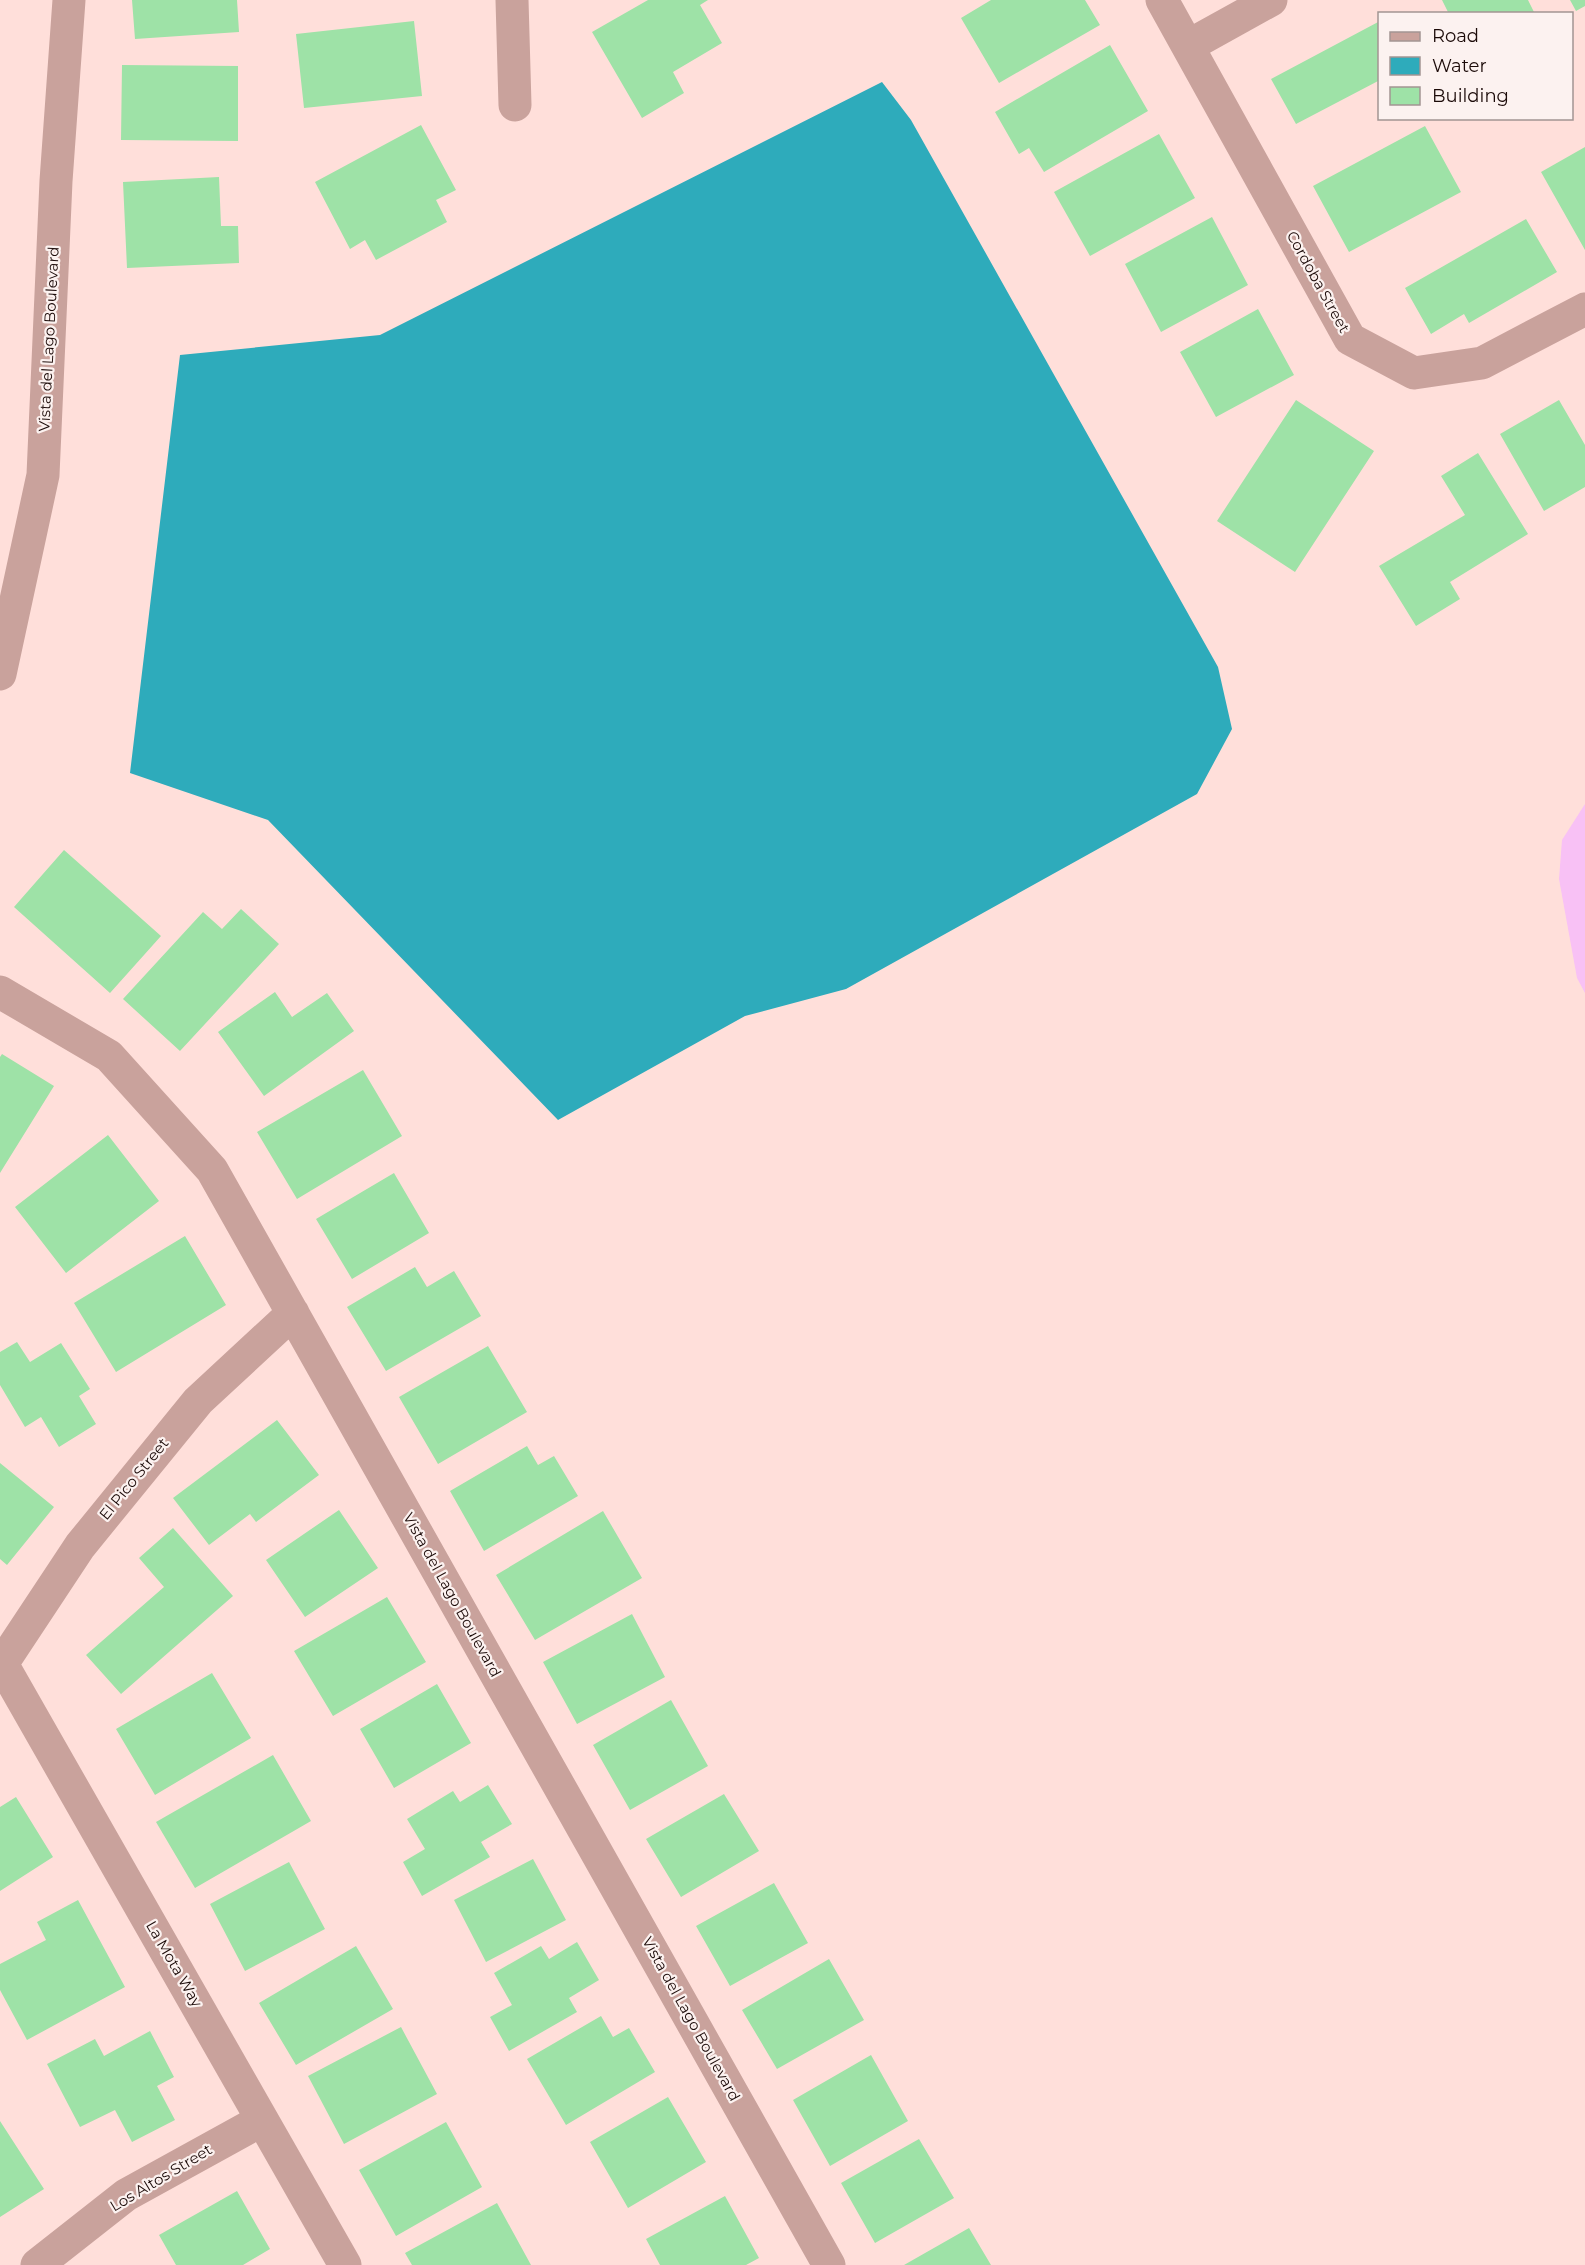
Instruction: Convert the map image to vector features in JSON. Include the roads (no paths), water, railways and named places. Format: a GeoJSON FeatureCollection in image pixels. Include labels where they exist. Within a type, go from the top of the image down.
{"type":"FeatureCollection","features":[{"type":"Feature","properties":{"kind":"street","name":"Vista del Lago Boulevard"},"geometry":{"type":"LineString","coordinates":[[0,674],[43,475],[56,181],[69,0]]}},
{"type":"Feature","properties":{"kind":"street"},"geometry":{"type":"LineString","coordinates":[[512,0],[515,105]]}},
{"type":"Feature","properties":{"kind":"street","name":"Cordoba Street"},"geometry":{"type":"LineString","coordinates":[[1162,0],[1350,339],[1414,373],[1482,363],[1585,309]]}},
{"type":"Feature","properties":{"kind":"street"},"geometry":{"type":"LineString","coordinates":[[1188,46],[1271,0]]}},
{"type":"Feature","properties":{"kind":"street","name":"Vista del Lago Boulevard"},"geometry":{"type":"LineString","coordinates":[[0,992],[109,1056],[212,1170],[830,2265]]}},
{"type":"Feature","properties":{"kind":"street","name":"El Pico Street"},"geometry":{"type":"LineString","coordinates":[[1,1665],[80,1546],[198,1401],[293,1313]]}},
{"type":"Feature","properties":{"kind":"street","name":"La Mota Way"},"geometry":{"type":"LineString","coordinates":[[1,1665],[345,2265]]}},
{"type":"Feature","properties":{"kind":"street","name":"Los Altos Street"},"geometry":{"type":"LineString","coordinates":[[37,2265],[126,2195],[262,2120]]}},
{"type":"Feature","properties":{"kind":"water"},"geometry":{"type":"Polygon","coordinates":[[[882,82],[911,120],[1218,667],[1232,729],[1197,794],[846,989],[745,1016],[558,1120],[268,820],[130,773],[180,355],[380,335],[882,82]]]}}]}
